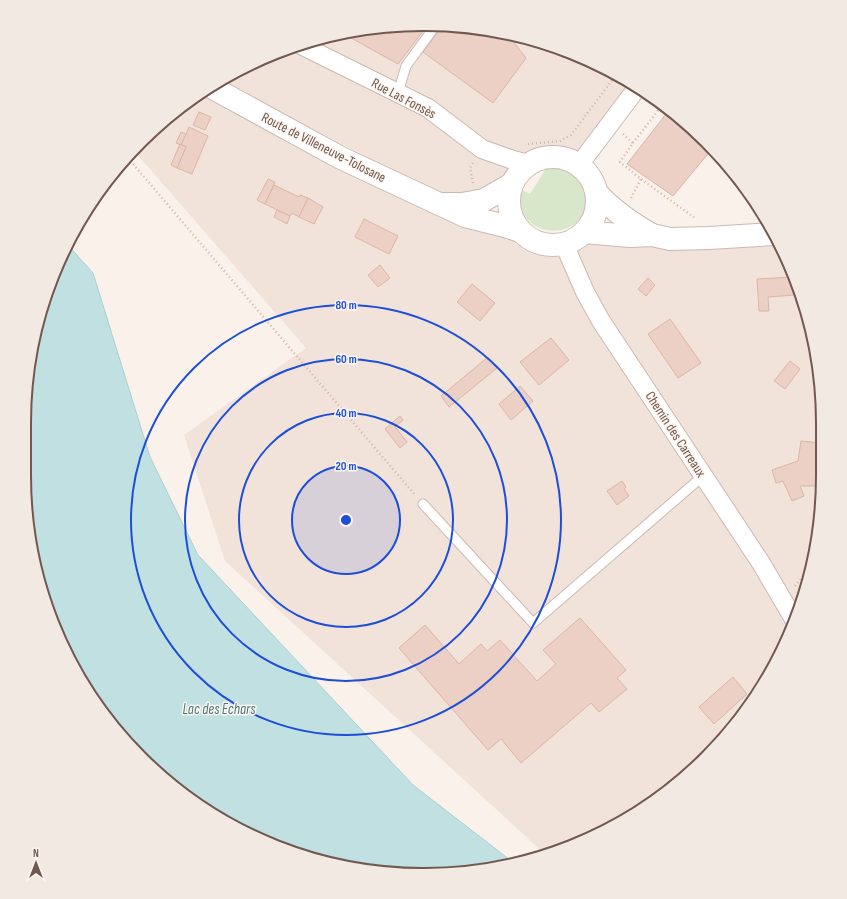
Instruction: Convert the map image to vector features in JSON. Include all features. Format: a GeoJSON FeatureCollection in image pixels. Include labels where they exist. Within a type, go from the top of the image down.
{"type":"FeatureCollection","features":[{"type":"Feature","properties":{"kind":"street","name":"Rue Las Fonsès"},"geometry":{"type":"LineString","coordinates":[[308,48],[428,108],[482,149],[513,160],[526,155]]}},
{"type":"Feature","properties":{"kind":"street","name":"Route de Villeneuve-Tolosane"},"geometry":{"type":"LineString","coordinates":[[217,90],[341,158],[439,204],[465,216],[520,231]]}},
{"type":"Feature","properties":{"kind":"street"},"geometry":{"type":"LineString","coordinates":[[579,165],[634,92]]}},
{"type":"Feature","properties":{"kind":"street"},"geometry":{"type":"LineString","coordinates":[[526,155],[538,159],[554,157],[569,160],[579,165],[587,172],[593,182],[597,203],[595,214],[584,232],[575,239],[564,244],[552,245],[540,243],[529,238],[520,231],[510,213],[508,203],[512,184],[526,155]]}},
{"type":"Feature","properties":{"kind":"street","name":"Route de Villeneuve-Tolosane"},"geometry":{"type":"LineString","coordinates":[[439,204],[462,204],[484,200],[512,184]]}},
{"type":"Feature","properties":{"kind":"street"},"geometry":{"type":"LineString","coordinates":[[596,192],[607,205],[652,236]]}},
{"type":"Feature","properties":{"kind":"street"},"geometry":{"type":"LineString","coordinates":[[584,232],[598,232],[630,236],[652,236],[670,239],[767,234]]}},
{"type":"Feature","properties":{"kind":"street","name":"Chemin des Carreaux"},"geometry":{"type":"LineString","coordinates":[[564,244],[585,292],[601,320],[760,563],[791,614]]}},
{"type":"Feature","properties":{"kind":"lane"},"geometry":{"type":"LineString","coordinates":[[398,93],[406,66],[431,31]]}},
{"type":"Feature","properties":{"kind":"lane"},"geometry":{"type":"LineString","coordinates":[[423,504],[533,623],[703,476]]}},
{"type":"Feature","properties":{"kind":"path"},"geometry":{"type":"LineString","coordinates":[[526,155],[542,142],[560,141],[571,136],[612,80]]}},
{"type":"Feature","properties":{"kind":"path"},"geometry":{"type":"LineString","coordinates":[[659,110],[620,162],[700,222]]}},
{"type":"Feature","properties":{"kind":"path"},"geometry":{"type":"LineString","coordinates":[[618,130],[633,143]]}},
{"type":"Feature","properties":{"kind":"path"},"geometry":{"type":"LineString","coordinates":[[470,186],[473,182],[470,168],[482,149]]}},
{"type":"Feature","properties":{"kind":"path"},"geometry":{"type":"LineString","coordinates":[[131,162],[423,504]]}},
{"type":"Feature","properties":{"kind":"path"},"geometry":{"type":"LineString","coordinates":[[627,204],[641,179]]}},
{"type":"Feature","properties":{"kind":"path"},"geometry":{"type":"LineString","coordinates":[[782,600],[803,577]]}},
{"type":"Feature","properties":{"kind":"shaded area"},"geometry":{"type":"Polygon","coordinates":[[[424,31],[475,34],[525,44],[574,61],[597,71],[633,92],[583,165],[550,153],[525,158],[506,181],[478,197],[448,200],[227,84],[250,71],[273,61],[322,44],[372,34],[424,31]]]}},
{"type":"Feature","properties":{"kind":"shaded area"},"geometry":{"type":"Polygon","coordinates":[[[208,95],[370,180],[526,245],[727,238],[767,235],[776,250],[795,297],[803,322],[813,372],[816,424],[816,476],[813,527],[803,577],[786,626],[776,649],[750,694],[735,714],[719,734],[682,771],[642,802],[597,828],[541,850],[225,561],[184,435],[306,348],[137,155],[165,128],[208,95]]]}},
{"type":"Feature","properties":{"kind":"green space"},"geometry":{"type":"Polygon","coordinates":[[[547,167],[556,167],[569,171],[579,180],[585,195],[582,214],[575,224],[563,229],[550,231],[538,227],[528,220],[522,207],[522,190],[530,194],[547,167]]]}},
{"type":"Feature","properties":{"kind":"water","name":"Lac des Echars"},"geometry":{"type":"Polygon","coordinates":[[[72,249],[93,273],[150,457],[198,555],[413,785],[508,858],[475,865],[449,867],[424,868],[372,865],[322,855],[273,838],[250,828],[205,802],[165,771],[128,734],[97,694],[71,649],[52,602],[44,577],[34,527],[32,501],[31,424],[34,372],[44,322],[61,273],[72,249]]]}},
{"type":"Feature","properties":{"kind":"building"},"geometry":{"type":"Polygon","coordinates":[[[423,31],[398,64],[351,38],[372,34],[423,31]]]}},
{"type":"Feature","properties":{"kind":"building"},"geometry":{"type":"Polygon","coordinates":[[[438,32],[449,32],[475,34],[513,42],[526,58],[493,103],[423,52],[438,32]]]}},
{"type":"Feature","properties":{"kind":"building"},"geometry":{"type":"Polygon","coordinates":[[[199,112],[211,117],[205,130],[193,125],[199,112]]]}},
{"type":"Feature","properties":{"kind":"building"},"geometry":{"type":"Polygon","coordinates":[[[665,115],[682,128],[708,154],[673,196],[627,164],[665,115]]]}},
{"type":"Feature","properties":{"kind":"building"},"geometry":{"type":"Polygon","coordinates":[[[189,127],[208,136],[192,174],[177,168],[186,147],[181,145],[189,127]]]}},
{"type":"Feature","properties":{"kind":"building"},"geometry":{"type":"Polygon","coordinates":[[[181,132],[186,134],[181,145],[176,143],[181,132]]]}},
{"type":"Feature","properties":{"kind":"building"},"geometry":{"type":"Polygon","coordinates":[[[180,144],[186,147],[177,168],[171,165],[180,144]]]}},
{"type":"Feature","properties":{"kind":"building"},"geometry":{"type":"Polygon","coordinates":[[[268,179],[275,182],[265,204],[257,200],[268,179]]]}},
{"type":"Feature","properties":{"kind":"building"},"geometry":{"type":"Polygon","coordinates":[[[274,185],[299,197],[300,195],[308,198],[299,217],[292,213],[290,216],[265,204],[274,185]]]}},
{"type":"Feature","properties":{"kind":"building"},"geometry":{"type":"Polygon","coordinates":[[[308,198],[323,207],[314,224],[299,217],[308,198]]]}},
{"type":"Feature","properties":{"kind":"building"},"geometry":{"type":"Polygon","coordinates":[[[277,210],[290,216],[287,224],[274,217],[277,210]]]}},
{"type":"Feature","properties":{"kind":"building"},"geometry":{"type":"Polygon","coordinates":[[[364,219],[398,236],[389,254],[355,237],[364,219]]]}},
{"type":"Feature","properties":{"kind":"building"},"geometry":{"type":"Polygon","coordinates":[[[380,265],[390,278],[378,287],[368,275],[380,265]]]}},
{"type":"Feature","properties":{"kind":"building"},"geometry":{"type":"Polygon","coordinates":[[[788,277],[794,295],[768,297],[769,311],[759,311],[757,279],[788,277]]]}},
{"type":"Feature","properties":{"kind":"building"},"geometry":{"type":"Polygon","coordinates":[[[648,278],[655,285],[646,296],[638,289],[648,278]]]}},
{"type":"Feature","properties":{"kind":"building"},"geometry":{"type":"Polygon","coordinates":[[[472,284],[495,303],[480,321],[457,302],[472,284]]]}},
{"type":"Feature","properties":{"kind":"building"},"geometry":{"type":"Polygon","coordinates":[[[670,319],[701,363],[678,378],[648,334],[670,319]]]}},
{"type":"Feature","properties":{"kind":"building"},"geometry":{"type":"Polygon","coordinates":[[[551,338],[569,360],[539,385],[520,362],[551,338]]]}},
{"type":"Feature","properties":{"kind":"building"},"geometry":{"type":"Polygon","coordinates":[[[488,357],[497,368],[449,407],[441,396],[488,357]]]}},
{"type":"Feature","properties":{"kind":"building"},"geometry":{"type":"Polygon","coordinates":[[[790,361],[800,369],[785,389],[774,381],[790,361]]]}},
{"type":"Feature","properties":{"kind":"building"},"geometry":{"type":"Polygon","coordinates":[[[520,386],[533,401],[511,420],[499,404],[520,386]]]}},
{"type":"Feature","properties":{"kind":"building"},"geometry":{"type":"Polygon","coordinates":[[[400,416],[403,420],[395,427],[407,442],[400,448],[385,429],[400,416]]]}},
{"type":"Feature","properties":{"kind":"building"},"geometry":{"type":"Polygon","coordinates":[[[801,441],[816,442],[816,486],[800,486],[804,496],[792,501],[783,481],[776,483],[772,470],[798,461],[801,441]]]}},
{"type":"Feature","properties":{"kind":"building"},"geometry":{"type":"Polygon","coordinates":[[[622,481],[626,487],[624,489],[629,496],[617,505],[607,491],[622,481]]]}},
{"type":"Feature","properties":{"kind":"building"},"geometry":{"type":"Polygon","coordinates":[[[580,618],[626,670],[617,678],[627,689],[599,712],[591,703],[521,763],[501,739],[488,750],[399,648],[425,625],[459,664],[481,644],[487,651],[500,640],[537,681],[556,664],[543,650],[580,618]]]}},
{"type":"Feature","properties":{"kind":"building"},"geometry":{"type":"Polygon","coordinates":[[[733,677],[747,694],[714,724],[699,707],[733,677]]]}}]}
